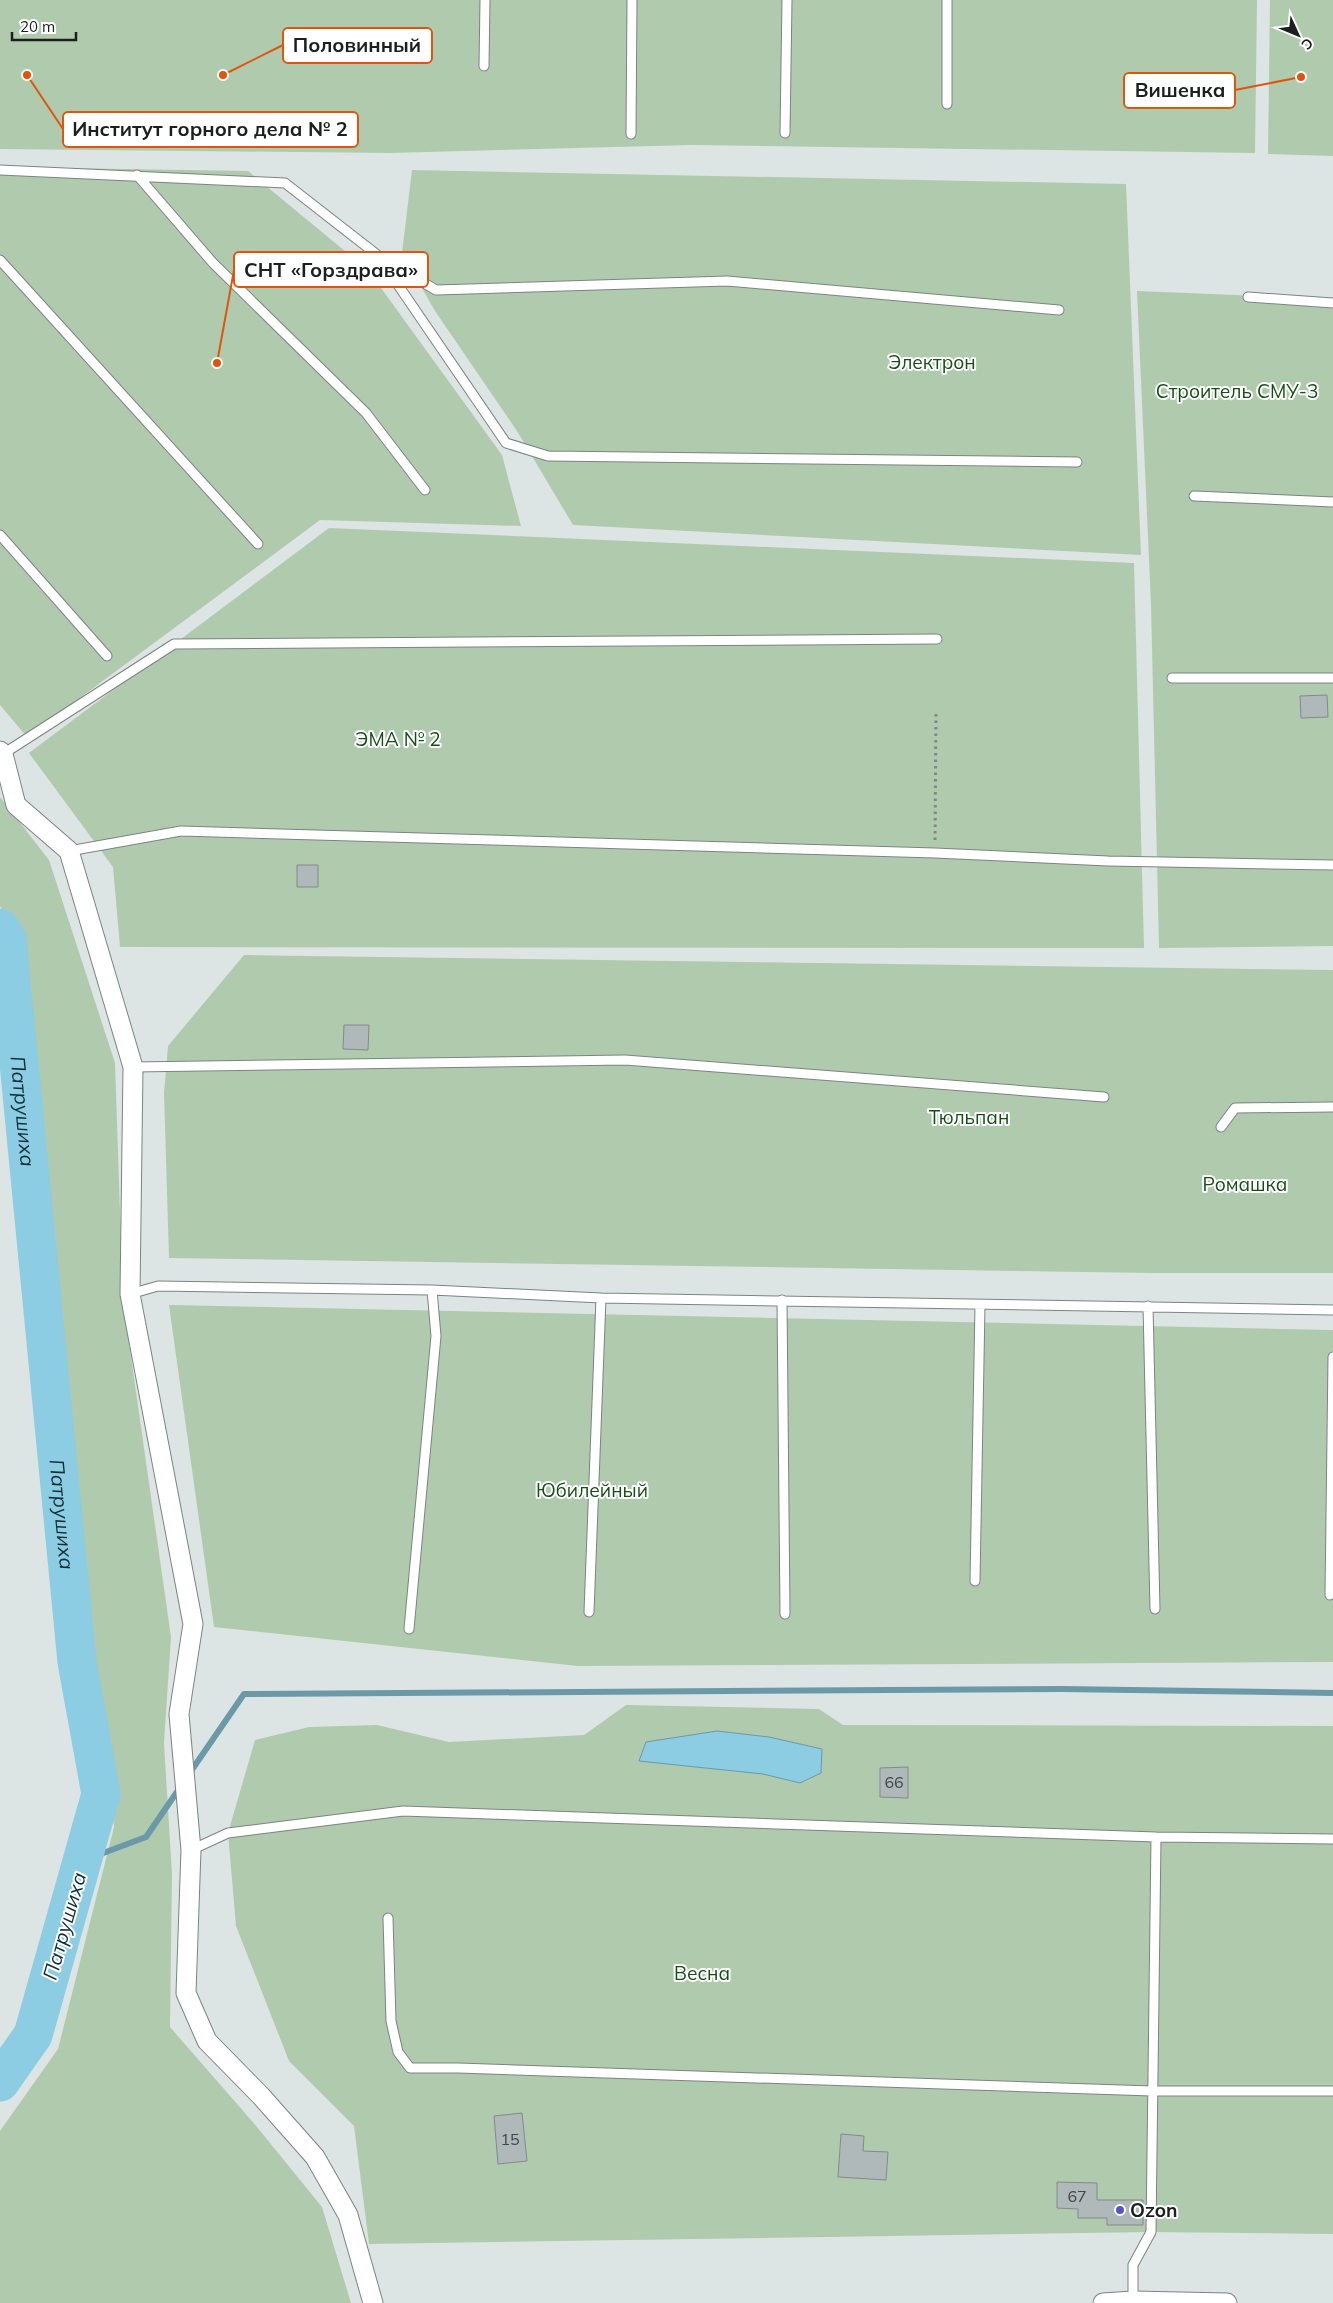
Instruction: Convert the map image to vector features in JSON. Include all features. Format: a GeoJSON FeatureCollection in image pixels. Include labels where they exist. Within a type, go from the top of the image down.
{"type":"FeatureCollection","features":[{"type":"Feature","properties":{"kind":"street"},"geometry":{"type":"LineString","coordinates":[[1,753],[16,805],[69,851],[133,1067],[130,1294],[193,1624],[179,1714],[191,1850],[186,1993],[207,2041],[261,2096],[315,2157],[348,2215],[373,2303]]}},
{"type":"Feature","properties":{"kind":"street"},"geometry":{"type":"LineString","coordinates":[[1104,2303],[1133,2301],[1227,2303]]}},
{"type":"Feature","properties":{"kind":"lane"},"geometry":{"type":"LineString","coordinates":[[484,66],[485,0]]}},
{"type":"Feature","properties":{"kind":"lane"},"geometry":{"type":"LineString","coordinates":[[631,134],[632,0]]}},
{"type":"Feature","properties":{"kind":"lane"},"geometry":{"type":"LineString","coordinates":[[785,132],[787,0]]}},
{"type":"Feature","properties":{"kind":"lane"},"geometry":{"type":"LineString","coordinates":[[946,104],[947,0]]}},
{"type":"Feature","properties":{"kind":"lane"},"geometry":{"type":"LineString","coordinates":[[0,170],[285,183],[380,257],[436,290],[727,281],[1059,310]]}},
{"type":"Feature","properties":{"kind":"lane"},"geometry":{"type":"LineString","coordinates":[[137,175],[213,263],[366,413],[425,490]]}},
{"type":"Feature","properties":{"kind":"lane"},"geometry":{"type":"LineString","coordinates":[[380,257],[506,443],[548,456],[1077,462]]}},
{"type":"Feature","properties":{"kind":"lane"},"geometry":{"type":"LineString","coordinates":[[0,260],[258,544]]}},
{"type":"Feature","properties":{"kind":"lane"},"geometry":{"type":"LineString","coordinates":[[1248,297],[1333,303]]}},
{"type":"Feature","properties":{"kind":"lane"},"geometry":{"type":"LineString","coordinates":[[1194,496],[1333,502]]}},
{"type":"Feature","properties":{"kind":"lane"},"geometry":{"type":"LineString","coordinates":[[0,535],[107,656]]}},
{"type":"Feature","properties":{"kind":"lane"},"geometry":{"type":"LineString","coordinates":[[1,753],[174,644],[937,639]]}},
{"type":"Feature","properties":{"kind":"lane"},"geometry":{"type":"LineString","coordinates":[[1172,678],[1333,678]]}},
{"type":"Feature","properties":{"kind":"lane"},"geometry":{"type":"LineString","coordinates":[[69,851],[180,831],[935,853],[1108,861],[1333,864]]}},
{"type":"Feature","properties":{"kind":"lane"},"geometry":{"type":"LineString","coordinates":[[133,1067],[625,1060],[1104,1097]]}},
{"type":"Feature","properties":{"kind":"lane"},"geometry":{"type":"LineString","coordinates":[[1221,1128],[1235,1108],[1333,1107]]}},
{"type":"Feature","properties":{"kind":"lane"},"geometry":{"type":"LineString","coordinates":[[130,1294],[158,1286],[432,1290],[601,1298],[1333,1310]]}},
{"type":"Feature","properties":{"kind":"lane"},"geometry":{"type":"LineString","coordinates":[[409,1629],[436,1336],[432,1290]]}},
{"type":"Feature","properties":{"kind":"lane"},"geometry":{"type":"LineString","coordinates":[[589,1612],[601,1298]]}},
{"type":"Feature","properties":{"kind":"lane"},"geometry":{"type":"LineString","coordinates":[[782,1300],[785,1614]]}},
{"type":"Feature","properties":{"kind":"lane"},"geometry":{"type":"LineString","coordinates":[[975,1582],[980,1305]]}},
{"type":"Feature","properties":{"kind":"lane"},"geometry":{"type":"LineString","coordinates":[[1148,1306],[1155,1609]]}},
{"type":"Feature","properties":{"kind":"lane"},"geometry":{"type":"LineString","coordinates":[[1330,1596],[1333,1357]]}},
{"type":"Feature","properties":{"kind":"lane"},"geometry":{"type":"LineString","coordinates":[[191,1850],[228,1833],[402,1811],[1156,1837],[1333,1839]]}},
{"type":"Feature","properties":{"kind":"lane"},"geometry":{"type":"LineString","coordinates":[[1133,2301],[1133,2266],[1151,2232],[1156,1837]]}},
{"type":"Feature","properties":{"kind":"lane"},"geometry":{"type":"LineString","coordinates":[[388,1918],[391,2021],[398,2052],[410,2068],[468,2068],[1152,2090],[1333,2091]]}},
{"type":"Feature","properties":{"kind":"path"},"geometry":{"type":"LineString","coordinates":[[935,853],[936,713]]}},
{"type":"Feature","properties":{"kind":"green space"},"geometry":{"type":"Polygon","coordinates":[[[0,0],[1257,0],[1255,153],[692,145],[390,153],[0,149],[0,0]]]}},
{"type":"Feature","properties":{"kind":"green space"},"geometry":{"type":"Polygon","coordinates":[[[1270,0],[1333,0],[1333,156],[1268,154],[1270,0]]]}},
{"type":"Feature","properties":{"kind":"green space"},"geometry":{"type":"Polygon","coordinates":[[[0,167],[248,171],[368,270],[502,455],[521,526],[320,520],[27,737],[0,705],[0,167]]]}},
{"type":"Feature","properties":{"kind":"green space","name":"Электрон"},"geometry":{"type":"Polygon","coordinates":[[[412,170],[1126,184],[1141,555],[573,525],[517,431],[435,311],[402,253],[412,170]]]}},
{"type":"Feature","properties":{"kind":"green space","name":"Строитель СМУ-3"},"geometry":{"type":"Polygon","coordinates":[[[1137,291],[1333,299],[1333,946],[1159,948],[1151,604],[1137,291]]]}},
{"type":"Feature","properties":{"kind":"green space","name":"ЭМА № 2"},"geometry":{"type":"Polygon","coordinates":[[[329,528],[1134,563],[1144,948],[120,947],[113,867],[29,753],[329,528]]]}},
{"type":"Feature","properties":{"kind":"green space"},"geometry":{"type":"Polygon","coordinates":[[[0,797],[49,860],[115,1063],[123,1301],[171,1637],[164,1743],[172,1874],[170,2027],[257,2127],[322,2207],[351,2303],[0,2303],[0,2131],[58,2049],[114,1827],[58,1351],[20,936],[0,906],[0,797]]]}},
{"type":"Feature","properties":{"kind":"green space","name":"Тюльпан"},"geometry":{"type":"Polygon","coordinates":[[[244,955],[1333,970],[1333,1273],[1154,1273],[169,1258],[164,1093],[168,1046],[244,955]]]}},
{"type":"Feature","properties":{"kind":"green space","name":"Юбилейный"},"geometry":{"type":"Polygon","coordinates":[[[169,1305],[1333,1330],[1333,1662],[578,1666],[214,1627],[169,1305]]]}},
{"type":"Feature","properties":{"kind":"green space","name":"Весна"},"geometry":{"type":"Polygon","coordinates":[[[626,1705],[819,1709],[843,1725],[1333,1726],[1333,2234],[1151,2232],[369,2244],[354,2126],[289,2061],[236,1926],[228,1833],[255,1740],[309,1727],[377,1725],[449,1742],[584,1735],[626,1705]]]}},
{"type":"Feature","properties":{"kind":"water"},"geometry":{"type":"Polygon","coordinates":[[[717,1731],[769,1737],[822,1749],[821,1773],[800,1783],[763,1774],[639,1761],[646,1742],[717,1731]]]}},
{"type":"Feature","properties":{"kind":"building"},"geometry":{"type":"Polygon","coordinates":[[[1327,695],[1328,717],[1301,718],[1300,696],[1327,695]]]}},
{"type":"Feature","properties":{"kind":"building"},"geometry":{"type":"Polygon","coordinates":[[[297,865],[318,865],[318,887],[297,887],[297,865]]]}},
{"type":"Feature","properties":{"kind":"building"},"geometry":{"type":"Polygon","coordinates":[[[344,1025],[369,1025],[368,1050],[343,1049],[344,1025]]]}},
{"type":"Feature","properties":{"kind":"building"},"geometry":{"type":"Polygon","coordinates":[[[908,1767],[908,1798],[880,1797],[880,1768],[908,1767]]]}},
{"type":"Feature","properties":{"kind":"building"},"geometry":{"type":"Polygon","coordinates":[[[522,2113],[527,2161],[498,2164],[494,2116],[522,2113]]]}},
{"type":"Feature","properties":{"kind":"building"},"geometry":{"type":"Polygon","coordinates":[[[841,2134],[864,2136],[863,2151],[888,2152],[886,2180],[838,2177],[841,2134]]]}},
{"type":"Feature","properties":{"kind":"building"},"geometry":{"type":"Polygon","coordinates":[[[1057,2182],[1097,2183],[1097,2200],[1143,2200],[1143,2225],[1107,2225],[1107,2218],[1078,2218],[1078,2209],[1057,2208],[1057,2182]]]}},
{"type":"Feature","properties":{"kind":"waterway","name":"Патрушиха"},"geometry":{"type":"LineString","coordinates":[[0,928],[7,939],[77,1662],[101,1794],[33,2035],[0,2082]]}},
{"type":"Feature","properties":{"kind":"waterway"},"geometry":{"type":"LineString","coordinates":[[189,1774],[244,1694],[1061,1689],[1333,1693]]}},
{"type":"Feature","properties":{"kind":"waterway"},"geometry":{"type":"LineString","coordinates":[[82,1861],[146,1837],[181,1786]]}},
{"type":"Feature","properties":{"kind":"place","name":"Институт горного дела № 2"},"geometry":{"type":"Point","coordinates":[27,75]}},
{"type":"Feature","properties":{"kind":"place","name":"Половинный"},"geometry":{"type":"Point","coordinates":[223,75]}},
{"type":"Feature","properties":{"kind":"place","name":"Вишенка"},"geometry":{"type":"Point","coordinates":[1301,77]}},
{"type":"Feature","properties":{"kind":"place","name":"СНТ «Горздрава»"},"geometry":{"type":"Point","coordinates":[217,363]}},
{"type":"Feature","properties":{"kind":"place","name":"Ozon"},"geometry":{"type":"Point","coordinates":[1120,2210]}},
{"type":"Feature","properties":{"kind":"park label","name":"Ромашка"},"geometry":{"type":"Point","coordinates":[1245,1184]}}]}
